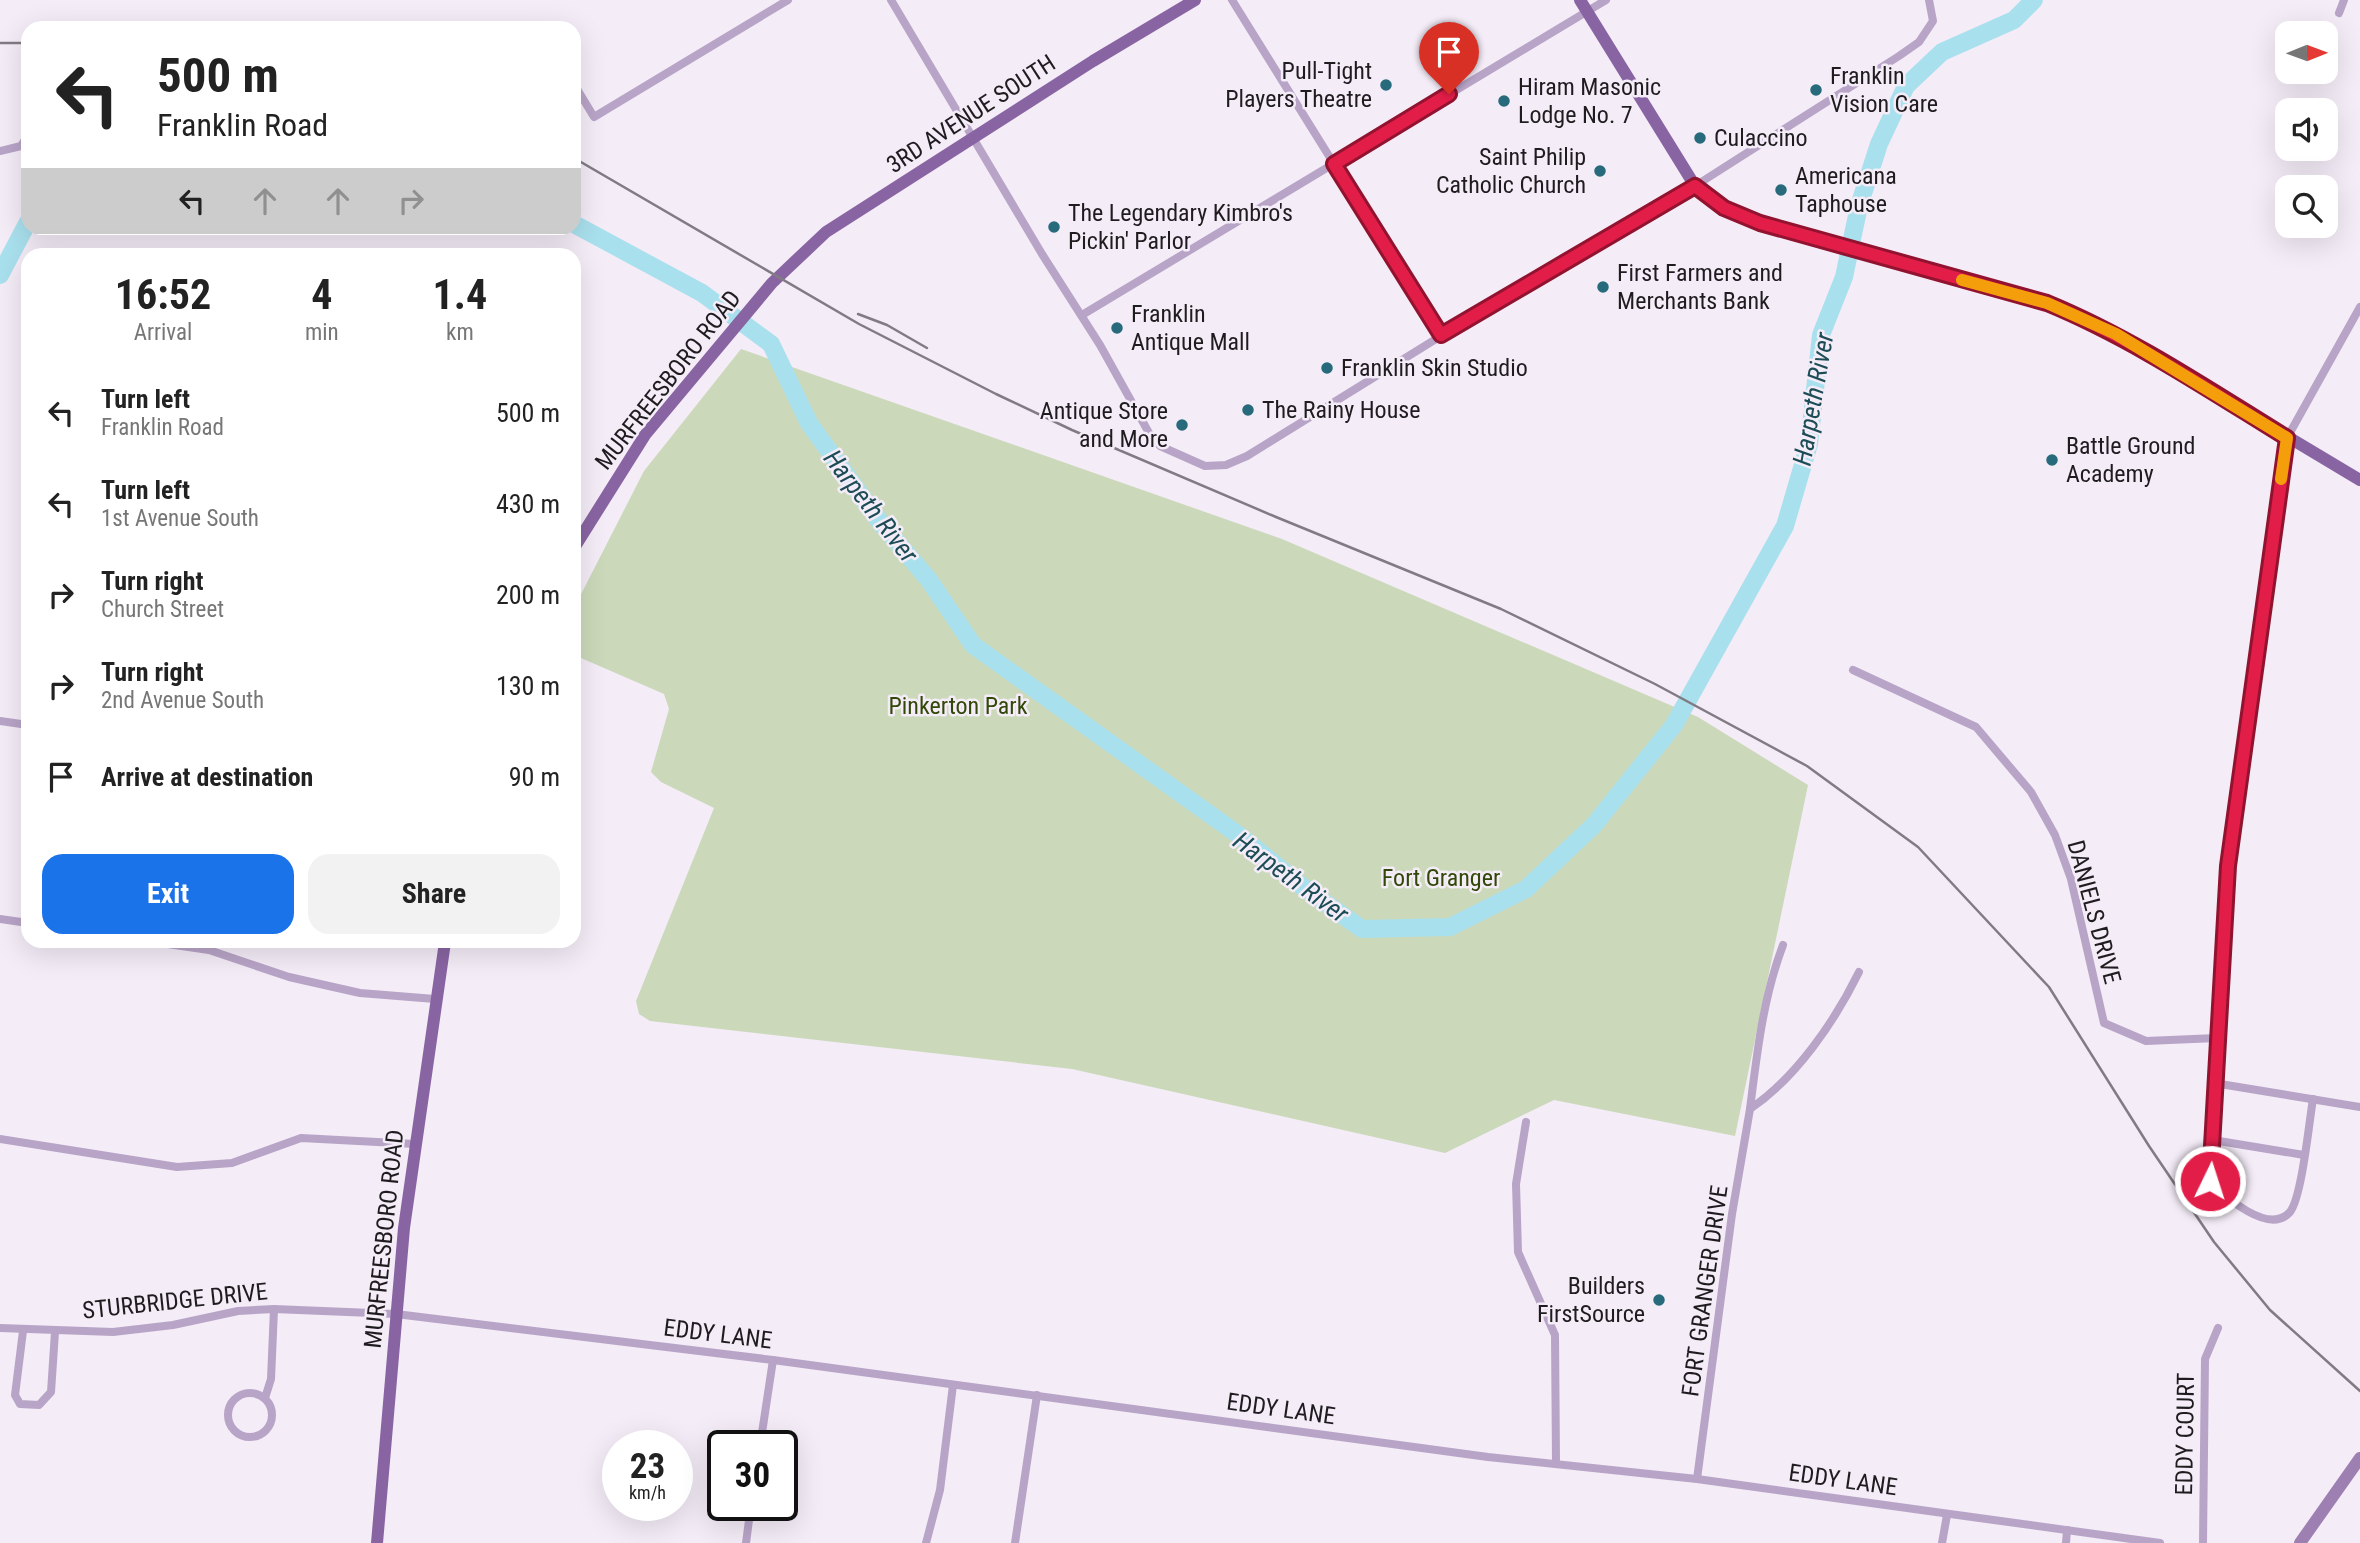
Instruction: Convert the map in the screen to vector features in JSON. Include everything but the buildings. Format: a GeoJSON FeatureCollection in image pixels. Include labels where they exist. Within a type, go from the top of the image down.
{"type":"FeatureCollection","features":[{"type":"Feature","properties":{"kind":"main road","name":"3RD AVENUE SOUTH"},"geometry":{"type":"LineString","coordinates":[[775,280],[826,232],[974,136],[1195,0]]}},
{"type":"Feature","properties":{"kind":"main road"},"geometry":{"type":"LineString","coordinates":[[1584,6],[1695,186],[1724,208],[1798,235],[2047,303],[2116,334],[2360,480]]}},
{"type":"Feature","properties":{"kind":"main road","name":"MURFREESBORO ROAD"},"geometry":{"type":"LineString","coordinates":[[581,537],[645,435],[775,280]]}},
{"type":"Feature","properties":{"kind":"main road","name":"MURFREESBORO ROAD"},"geometry":{"type":"LineString","coordinates":[[377,1543],[396,1314],[415,1144],[444,948]]}},
{"type":"Feature","properties":{"kind":"street"},"geometry":{"type":"LineString","coordinates":[[581,96],[594,117],[788,0]]}},
{"type":"Feature","properties":{"kind":"street"},"geometry":{"type":"LineString","coordinates":[[891,0],[1160,446],[1205,466],[1226,465],[1247,456],[1441,335],[1695,186],[1899,56],[1919,42],[1933,21],[1929,0]]}},
{"type":"Feature","properties":{"kind":"street"},"geometry":{"type":"LineString","coordinates":[[1232,0],[1441,335]]}},
{"type":"Feature","properties":{"kind":"street"},"geometry":{"type":"LineString","coordinates":[[1082,316],[1334,164],[1584,6],[1606,0]]}},
{"type":"Feature","properties":{"kind":"street"},"geometry":{"type":"LineString","coordinates":[[2339,13],[2344,0]]}},
{"type":"Feature","properties":{"kind":"street"},"geometry":{"type":"LineString","coordinates":[[0,151],[21,146]]}},
{"type":"Feature","properties":{"kind":"street"},"geometry":{"type":"LineString","coordinates":[[2313,1099],[2297,1196],[2290,1212],[2282,1217],[2263,1218],[2229,1202],[2210,1181],[2228,866],[2287,438],[2360,307]]}},
{"type":"Feature","properties":{"kind":"street","name":"DANIELS DRIVE"},"geometry":{"type":"LineString","coordinates":[[1853,670],[1976,727],[2031,792],[2055,835],[2071,879],[2104,1023],[2146,1041],[2217,1038]]}},
{"type":"Feature","properties":{"kind":"street"},"geometry":{"type":"LineString","coordinates":[[0,721],[21,725]]}},
{"type":"Feature","properties":{"kind":"street"},"geometry":{"type":"LineString","coordinates":[[0,919],[21,922]]}},
{"type":"Feature","properties":{"kind":"street","name":"FORT GRANGER DRIVE"},"geometry":{"type":"LineString","coordinates":[[1697,1479],[1758,1040],[1771,978],[1783,946]]}},
{"type":"Feature","properties":{"kind":"street"},"geometry":{"type":"LineString","coordinates":[[215,948],[289,977],[360,993],[435,999]]}},
{"type":"Feature","properties":{"kind":"street"},"geometry":{"type":"LineString","coordinates":[[1750,1109],[1771,1094],[1805,1054],[1850,990],[1859,972]]}},
{"type":"Feature","properties":{"kind":"street"},"geometry":{"type":"LineString","coordinates":[[2214,1083],[2360,1107]]}},
{"type":"Feature","properties":{"kind":"street"},"geometry":{"type":"LineString","coordinates":[[1526,1122],[1516,1184],[1518,1252],[1555,1335],[1556,1463]]}},
{"type":"Feature","properties":{"kind":"street"},"geometry":{"type":"LineString","coordinates":[[0,1139],[177,1167],[232,1163],[301,1138],[415,1144]]}},
{"type":"Feature","properties":{"kind":"street"},"geometry":{"type":"LineString","coordinates":[[2213,1140],[2304,1155]]}},
{"type":"Feature","properties":{"kind":"street"},"geometry":{"type":"LineString","coordinates":[[265,1398],[252,1392],[233,1401],[228,1415],[233,1429],[246,1436],[264,1432],[272,1415],[265,1398],[271,1379],[274,1309]]}},
{"type":"Feature","properties":{"kind":"street","name":"STURBRIDGE DRIVE"},"geometry":{"type":"LineString","coordinates":[[0,1328],[23,1331],[113,1332],[173,1325],[238,1311],[274,1309],[396,1314]]}},
{"type":"Feature","properties":{"kind":"street","name":"EDDY LANE"},"geometry":{"type":"LineString","coordinates":[[396,1314],[1697,1479],[2160,1543]]}},
{"type":"Feature","properties":{"kind":"street","name":"EDDY COURT"},"geometry":{"type":"LineString","coordinates":[[2203,1543],[2205,1359],[2218,1328]]}},
{"type":"Feature","properties":{"kind":"street"},"geometry":{"type":"LineString","coordinates":[[23,1331],[15,1395],[20,1404],[39,1405],[51,1392],[55,1332]]}},
{"type":"Feature","properties":{"kind":"street"},"geometry":{"type":"LineString","coordinates":[[762,1430],[773,1360]]}},
{"type":"Feature","properties":{"kind":"street"},"geometry":{"type":"LineString","coordinates":[[926,1543],[940,1490],[953,1385]]}},
{"type":"Feature","properties":{"kind":"street"},"geometry":{"type":"LineString","coordinates":[[1015,1543],[1037,1395]]}},
{"type":"Feature","properties":{"kind":"street"},"geometry":{"type":"LineString","coordinates":[[2300,1543],[2360,1458]]}},
{"type":"Feature","properties":{"kind":"street"},"geometry":{"type":"LineString","coordinates":[[1942,1543],[1947,1515]]}},
{"type":"Feature","properties":{"kind":"street"},"geometry":{"type":"LineString","coordinates":[[746,1543],[749,1521]]}},
{"type":"Feature","properties":{"kind":"street"},"geometry":{"type":"LineString","coordinates":[[2066,1543],[2067,1531]]}},
{"type":"Feature","properties":{"kind":"green space"},"geometry":{"type":"Polygon","coordinates":[[[741,349],[1282,539],[1698,717],[1808,785],[1735,1136],[1554,1100],[1445,1153],[1072,1069],[650,1021],[639,1014],[636,1001],[714,808],[661,782],[651,772],[669,709],[664,694],[581,658],[581,594],[644,471],[741,349]]]}},
{"type":"Feature","properties":{"kind":"waterway","name":"Harpeth River"},"geometry":{"type":"LineString","coordinates":[[581,228],[702,293],[771,344],[809,423],[880,522],[929,580],[973,645],[1240,836],[1303,887],[1362,929],[1450,927],[1526,889],[1594,825],[1674,725],[1785,526],[1809,444],[1821,335],[1844,277],[1859,206],[1879,144],[1906,86],[1942,52],[2014,20],[2034,0]]}},
{"type":"Feature","properties":{"kind":"waterway","name":"Harpeth River"},"geometry":{"type":"LineString","coordinates":[[0,275],[21,235]]}},
{"type":"Feature","properties":{"kind":"railway"},"geometry":{"type":"LineString","coordinates":[[0,43],[21,43]]}},
{"type":"Feature","properties":{"kind":"railway"},"geometry":{"type":"LineString","coordinates":[[581,162],[859,324],[996,394],[1072,430],[1276,517],[1501,609],[1655,684],[1807,766],[1918,847],[2049,987],[2149,1146],[2214,1242],[2270,1310],[2360,1391]]}},
{"type":"Feature","properties":{"kind":"railway"},"geometry":{"type":"LineString","coordinates":[[858,314],[887,325],[927,348]]}},
{"type":"Feature","properties":{"kind":"slow traffic"},"geometry":{"type":"LineString","coordinates":[[1962,280],[2047,303],[2116,334],[2287,438],[2281,479]]}},
{"type":"Feature","properties":{"kind":"place","name":"Pull-Tight Players Theatre"},"geometry":{"type":"Point","coordinates":[1386,85]}},
{"type":"Feature","properties":{"kind":"place","name":"Franklin Vision Care"},"geometry":{"type":"Point","coordinates":[1816,90]}},
{"type":"Feature","properties":{"kind":"place","name":"Hiram Masonic Lodge No. 7"},"geometry":{"type":"Point","coordinates":[1504,101]}},
{"type":"Feature","properties":{"kind":"place","name":"Culaccino"},"geometry":{"type":"Point","coordinates":[1700,138]}},
{"type":"Feature","properties":{"kind":"place","name":"Saint Philip Catholic Church"},"geometry":{"type":"Point","coordinates":[1600,171]}},
{"type":"Feature","properties":{"kind":"place","name":"Americana Taphouse"},"geometry":{"type":"Point","coordinates":[1781,190]}},
{"type":"Feature","properties":{"kind":"place","name":"The Legendary Kimbro's Pickin' Parlor"},"geometry":{"type":"Point","coordinates":[1054,227]}},
{"type":"Feature","properties":{"kind":"place","name":"First Farmers and Merchants Bank"},"geometry":{"type":"Point","coordinates":[1603,287]}},
{"type":"Feature","properties":{"kind":"place","name":"Franklin Antique Mall"},"geometry":{"type":"Point","coordinates":[1117,328]}},
{"type":"Feature","properties":{"kind":"place","name":"Franklin Skin Studio"},"geometry":{"type":"Point","coordinates":[1327,368]}},
{"type":"Feature","properties":{"kind":"place","name":"The Rainy House"},"geometry":{"type":"Point","coordinates":[1248,410]}},
{"type":"Feature","properties":{"kind":"place","name":"Antique Store and More"},"geometry":{"type":"Point","coordinates":[1182,425]}},
{"type":"Feature","properties":{"kind":"place","name":"Battle Ground Academy"},"geometry":{"type":"Point","coordinates":[2052,460]}},
{"type":"Feature","properties":{"kind":"place","name":"Builders FirstSource"},"geometry":{"type":"Point","coordinates":[1659,1300]}},
{"type":"Feature","properties":{"kind":"route"},"geometry":{"type":"LineString","coordinates":[[1449,94],[1334,164],[1441,335],[1536,276],[1695,186],[1724,208],[1760,223],[2047,303],[2116,334],[2287,438],[2228,866],[2210,1181]]}},
{"type":"Feature","properties":{"kind":"park label","name":"Pinkerton Park"},"geometry":{"type":"Point","coordinates":[958,706]}},
{"type":"Feature","properties":{"kind":"park label","name":"Fort Granger"},"geometry":{"type":"Point","coordinates":[1441,878]}}]}
